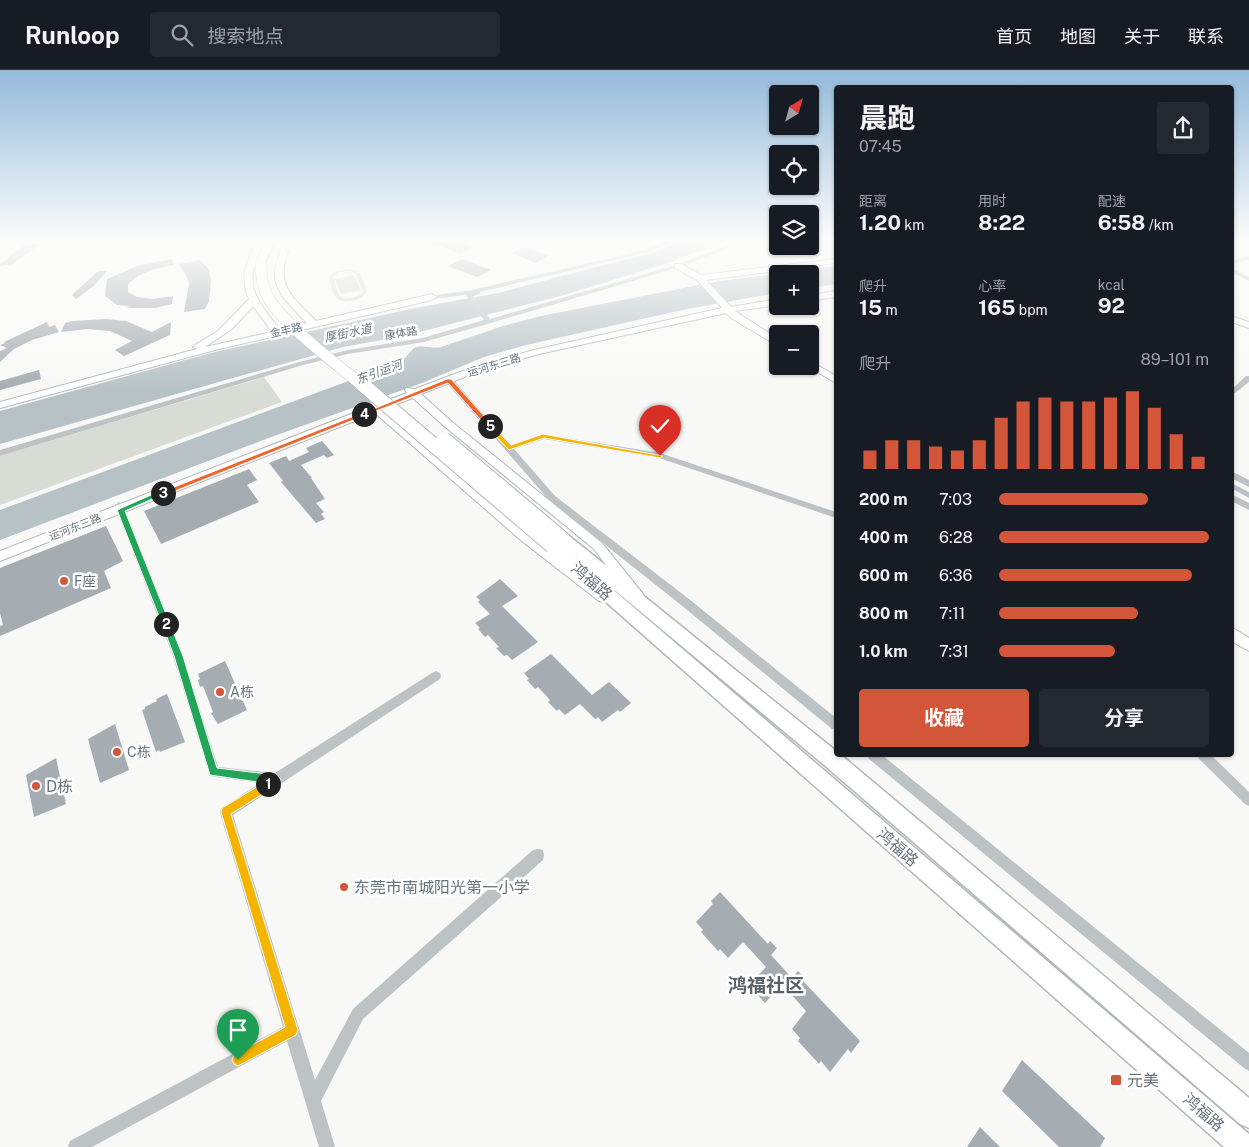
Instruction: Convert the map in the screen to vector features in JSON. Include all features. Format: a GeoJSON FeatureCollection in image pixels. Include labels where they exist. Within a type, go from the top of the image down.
{"type":"FeatureCollection","features":[{"type":"Feature","properties":{"kind":"main road","name":"鸿福路"},"geometry":{"type":"LineString","coordinates":[[264,290],[268,299],[286,320],[558,542],[635,608],[1244,1147]]}},
{"type":"Feature","properties":{"kind":"main road","name":"鸿福路"},"geometry":{"type":"LineString","coordinates":[[635,608],[833,754]]}},
{"type":"Feature","properties":{"kind":"main road","name":"鸿福路"},"geometry":{"type":"LineString","coordinates":[[836,757],[1249,1114]]}},
{"type":"Feature","properties":{"kind":"street"},"geometry":{"type":"LineString","coordinates":[[250,290],[254,300],[276,331]]}},
{"type":"Feature","properties":{"kind":"street"},"geometry":{"type":"LineString","coordinates":[[284,290],[312,322]]}},
{"type":"Feature","properties":{"kind":"street"},"geometry":{"type":"LineString","coordinates":[[432,297],[478,290]]}},
{"type":"Feature","properties":{"kind":"street"},"geometry":{"type":"LineString","coordinates":[[489,322],[470,295],[492,290]]}},
{"type":"Feature","properties":{"kind":"street","name":"康体路"},"geometry":{"type":"LineString","coordinates":[[0,453],[46,441],[301,362],[348,352],[414,342],[596,290]]}},
{"type":"Feature","properties":{"kind":"street"},"geometry":{"type":"LineString","coordinates":[[711,290],[729,308],[769,337]]}},
{"type":"Feature","properties":{"kind":"street"},"geometry":{"type":"LineString","coordinates":[[819,295],[834,293]]}},
{"type":"Feature","properties":{"kind":"street","name":"金丰路"},"geometry":{"type":"LineString","coordinates":[[0,405],[312,322],[386,304],[432,297]]}},
{"type":"Feature","properties":{"kind":"street"},"geometry":{"type":"LineString","coordinates":[[190,350],[218,335],[254,300]]}},
{"type":"Feature","properties":{"kind":"street","name":"运河东三路"},"geometry":{"type":"LineString","coordinates":[[0,556],[476,366],[508,356],[729,308],[769,302]]}},
{"type":"Feature","properties":{"kind":"street"},"geometry":{"type":"LineString","coordinates":[[729,308],[769,332]]}},
{"type":"Feature","properties":{"kind":"street","name":"运河东三路"},"geometry":{"type":"LineString","coordinates":[[412,392],[503,361],[729,308]]}},
{"type":"Feature","properties":{"kind":"street"},"geometry":{"type":"LineString","coordinates":[[1234,319],[1249,324]]}},
{"type":"Feature","properties":{"kind":"street","name":"金丰路"},"geometry":{"type":"LineString","coordinates":[[0,401],[190,350],[276,331]]}},
{"type":"Feature","properties":{"kind":"street"},"geometry":{"type":"LineString","coordinates":[[819,364],[834,374]]}},
{"type":"Feature","properties":{"kind":"street"},"geometry":{"type":"LineString","coordinates":[[819,370],[834,379]]}},
{"type":"Feature","properties":{"kind":"street"},"geometry":{"type":"LineString","coordinates":[[1234,391],[1249,378]]}},
{"type":"Feature","properties":{"kind":"street"},"geometry":{"type":"LineString","coordinates":[[449,380],[552,498],[685,602],[834,723]]}},
{"type":"Feature","properties":{"kind":"street"},"geometry":{"type":"LineString","coordinates":[[412,392],[598,546],[618,570],[635,608]]}},
{"type":"Feature","properties":{"kind":"street"},"geometry":{"type":"LineString","coordinates":[[374,407],[548,556],[635,608]]}},
{"type":"Feature","properties":{"kind":"street"},"geometry":{"type":"LineString","coordinates":[[509,448],[543,436],[660,456],[834,514]]}},
{"type":"Feature","properties":{"kind":"street"},"geometry":{"type":"LineString","coordinates":[[1234,476],[1249,484]]}},
{"type":"Feature","properties":{"kind":"street"},"geometry":{"type":"LineString","coordinates":[[1234,499],[1249,507]]}},
{"type":"Feature","properties":{"kind":"street"},"geometry":{"type":"LineString","coordinates":[[120,507],[178,656],[214,772],[276,779]]}},
{"type":"Feature","properties":{"kind":"street","name":"运河东三路"},"geometry":{"type":"LineString","coordinates":[[0,549],[120,507]]}},
{"type":"Feature","properties":{"kind":"street"},"geometry":{"type":"LineString","coordinates":[[1234,626],[1249,636]]}},
{"type":"Feature","properties":{"kind":"street"},"geometry":{"type":"LineString","coordinates":[[1234,636],[1249,645]]}},
{"type":"Feature","properties":{"kind":"street"},"geometry":{"type":"LineString","coordinates":[[327,1147],[226,812],[436,676]]}},
{"type":"Feature","properties":{"kind":"street"},"geometry":{"type":"LineString","coordinates":[[875,757],[1249,1063]]}},
{"type":"Feature","properties":{"kind":"street"},"geometry":{"type":"LineString","coordinates":[[1205,757],[1249,800]]}},
{"type":"Feature","properties":{"kind":"street"},"geometry":{"type":"LineString","coordinates":[[313,1100],[358,1014],[538,855]]}},
{"type":"Feature","properties":{"kind":"street"},"geometry":{"type":"LineString","coordinates":[[76,1147],[292,1030]]}},
{"type":"Feature","properties":{"kind":"shaded area"},"geometry":{"type":"Polygon","coordinates":[[[333,290],[338,290],[340,296],[345,299],[358,296],[363,292],[362,290],[367,292],[352,301],[342,301],[333,290]]]}},
{"type":"Feature","properties":{"kind":"shaded area"},"geometry":{"type":"Polygon","coordinates":[[[340,290],[360,290],[341,294],[340,290]]]}},
{"type":"Feature","properties":{"kind":"shaded area"},"geometry":{"type":"Polygon","coordinates":[[[264,377],[282,402],[0,505],[0,456],[264,377]]]}},
{"type":"Feature","properties":{"kind":"water","name":"厚街水道"},"geometry":{"type":"Polygon","coordinates":[[[508,290],[579,290],[404,336],[343,347],[0,444],[0,411],[211,353],[415,308],[508,290]]]}},
{"type":"Feature","properties":{"kind":"water","name":"东引运河"},"geometry":{"type":"Polygon","coordinates":[[[672,290],[769,290],[769,294],[687,309],[526,345],[484,357],[422,383],[274,436],[0,540],[0,510],[397,363],[416,347],[441,347],[500,327],[541,316],[672,290]]]}},
{"type":"Feature","properties":{"kind":"building"},"geometry":{"type":"Polygon","coordinates":[[[77,290],[88,290],[76,299],[72,295],[77,290]]]}},
{"type":"Feature","properties":{"kind":"building"},"geometry":{"type":"Polygon","coordinates":[[[106,290],[128,290],[137,297],[153,299],[173,296],[172,304],[155,308],[127,308],[129,306],[117,305],[105,296],[106,290]]]}},
{"type":"Feature","properties":{"kind":"building"},"geometry":{"type":"Polygon","coordinates":[[[188,290],[210,290],[209,301],[205,309],[184,312],[188,290]]]}},
{"type":"Feature","properties":{"kind":"building"},"geometry":{"type":"Polygon","coordinates":[[[106,319],[126,321],[152,332],[171,322],[170,335],[124,356],[115,350],[132,341],[110,331],[87,329],[61,332],[65,323],[106,319]]]}},
{"type":"Feature","properties":{"kind":"building"},"geometry":{"type":"Polygon","coordinates":[[[47,322],[49,327],[55,325],[59,332],[32,340],[14,349],[0,362],[0,351],[7,348],[0,345],[47,322]]]}},
{"type":"Feature","properties":{"kind":"building"},"geometry":{"type":"Polygon","coordinates":[[[39,370],[41,379],[0,390],[0,381],[39,370]]]}},
{"type":"Feature","properties":{"kind":"building"},"geometry":{"type":"Polygon","coordinates":[[[322,441],[334,455],[327,458],[324,455],[301,465],[325,499],[316,503],[324,512],[321,514],[325,519],[316,523],[281,482],[283,481],[269,463],[286,456],[289,461],[309,452],[306,448],[322,441]]]}},
{"type":"Feature","properties":{"kind":"building"},"geometry":{"type":"Polygon","coordinates":[[[249,469],[257,480],[247,485],[259,502],[161,544],[144,511],[249,469]]]}},
{"type":"Feature","properties":{"kind":"building"},"geometry":{"type":"Polygon","coordinates":[[[106,526],[123,561],[104,571],[111,588],[0,636],[0,626],[3,625],[0,613],[0,568],[106,526]]]}},
{"type":"Feature","properties":{"kind":"building"},"geometry":{"type":"Polygon","coordinates":[[[500,579],[518,596],[502,606],[538,642],[512,660],[507,655],[504,656],[496,648],[499,647],[488,635],[485,637],[475,623],[490,614],[478,602],[480,600],[476,597],[500,579]]]}},
{"type":"Feature","properties":{"kind":"building"},"geometry":{"type":"Polygon","coordinates":[[[551,654],[592,695],[609,682],[631,703],[602,722],[598,717],[595,719],[580,704],[565,715],[559,709],[557,711],[538,687],[535,689],[527,680],[529,679],[524,673],[551,654]]]}},
{"type":"Feature","properties":{"kind":"building","name":"A栋"},"geometry":{"type":"Polygon","coordinates":[[[225,661],[247,710],[218,724],[211,713],[213,712],[203,686],[200,687],[198,674],[225,661]]]}},
{"type":"Feature","properties":{"kind":"building"},"geometry":{"type":"Polygon","coordinates":[[[167,694],[185,742],[156,752],[142,710],[157,701],[156,699],[167,694]]]}},
{"type":"Feature","properties":{"kind":"building","name":"C栋"},"geometry":{"type":"Polygon","coordinates":[[[115,724],[129,770],[100,783],[88,739],[115,724]]]}},
{"type":"Feature","properties":{"kind":"building","name":"D栋"},"geometry":{"type":"Polygon","coordinates":[[[56,758],[66,804],[34,817],[26,775],[56,758]]]}},
{"type":"Feature","properties":{"kind":"building"},"geometry":{"type":"Polygon","coordinates":[[[720,892],[768,944],[770,941],[777,948],[771,955],[792,978],[798,971],[805,979],[803,981],[860,1041],[851,1053],[848,1049],[830,1072],[821,1061],[819,1064],[798,1041],[800,1038],[792,1029],[806,1011],[782,984],[765,1003],[749,985],[766,967],[743,942],[728,958],[720,949],[718,951],[701,932],[703,930],[696,922],[713,904],[711,901],[720,892]]]}},
{"type":"Feature","properties":{"kind":"building"},"geometry":{"type":"Polygon","coordinates":[[[1022,1060],[1105,1138],[1100,1147],[1059,1147],[1002,1091],[1022,1060]]]}},
{"type":"Feature","properties":{"kind":"building"},"geometry":{"type":"Polygon","coordinates":[[[980,1127],[1000,1147],[967,1147],[980,1127]]]}},
{"type":"Feature","properties":{"kind":"waterway"},"geometry":{"type":"LineString","coordinates":[[1234,487],[1249,495]]}},
{"type":"Feature","properties":{"kind":"place","name":"F座"},"geometry":{"type":"Point","coordinates":[64,581]}},
{"type":"Feature","properties":{"kind":"place","name":"A栋"},"geometry":{"type":"Point","coordinates":[220,692]}},
{"type":"Feature","properties":{"kind":"place","name":"C栋"},"geometry":{"type":"Point","coordinates":[117,752]}},
{"type":"Feature","properties":{"kind":"place","name":"D栋"},"geometry":{"type":"Point","coordinates":[36,786]}},
{"type":"Feature","properties":{"kind":"place","name":"东莞市南城阳光第一小学"},"geometry":{"type":"Point","coordinates":[344,887]}},
{"type":"Feature","properties":{"kind":"place","name":"元美"},"geometry":{"type":"Point","coordinates":[1116,1080]}},
{"type":"Feature","properties":{"kind":"district","name":"鸿福社区"},"geometry":{"type":"Point","coordinates":[766,985]}},
{"type":"Feature","properties":{"kind":"route"},"geometry":{"type":"LineString","coordinates":[[238,1060],[292,1030],[226,812],[276,779],[214,772],[178,656],[121,510],[449,380],[509,448],[543,436],[660,456]]}}]}
